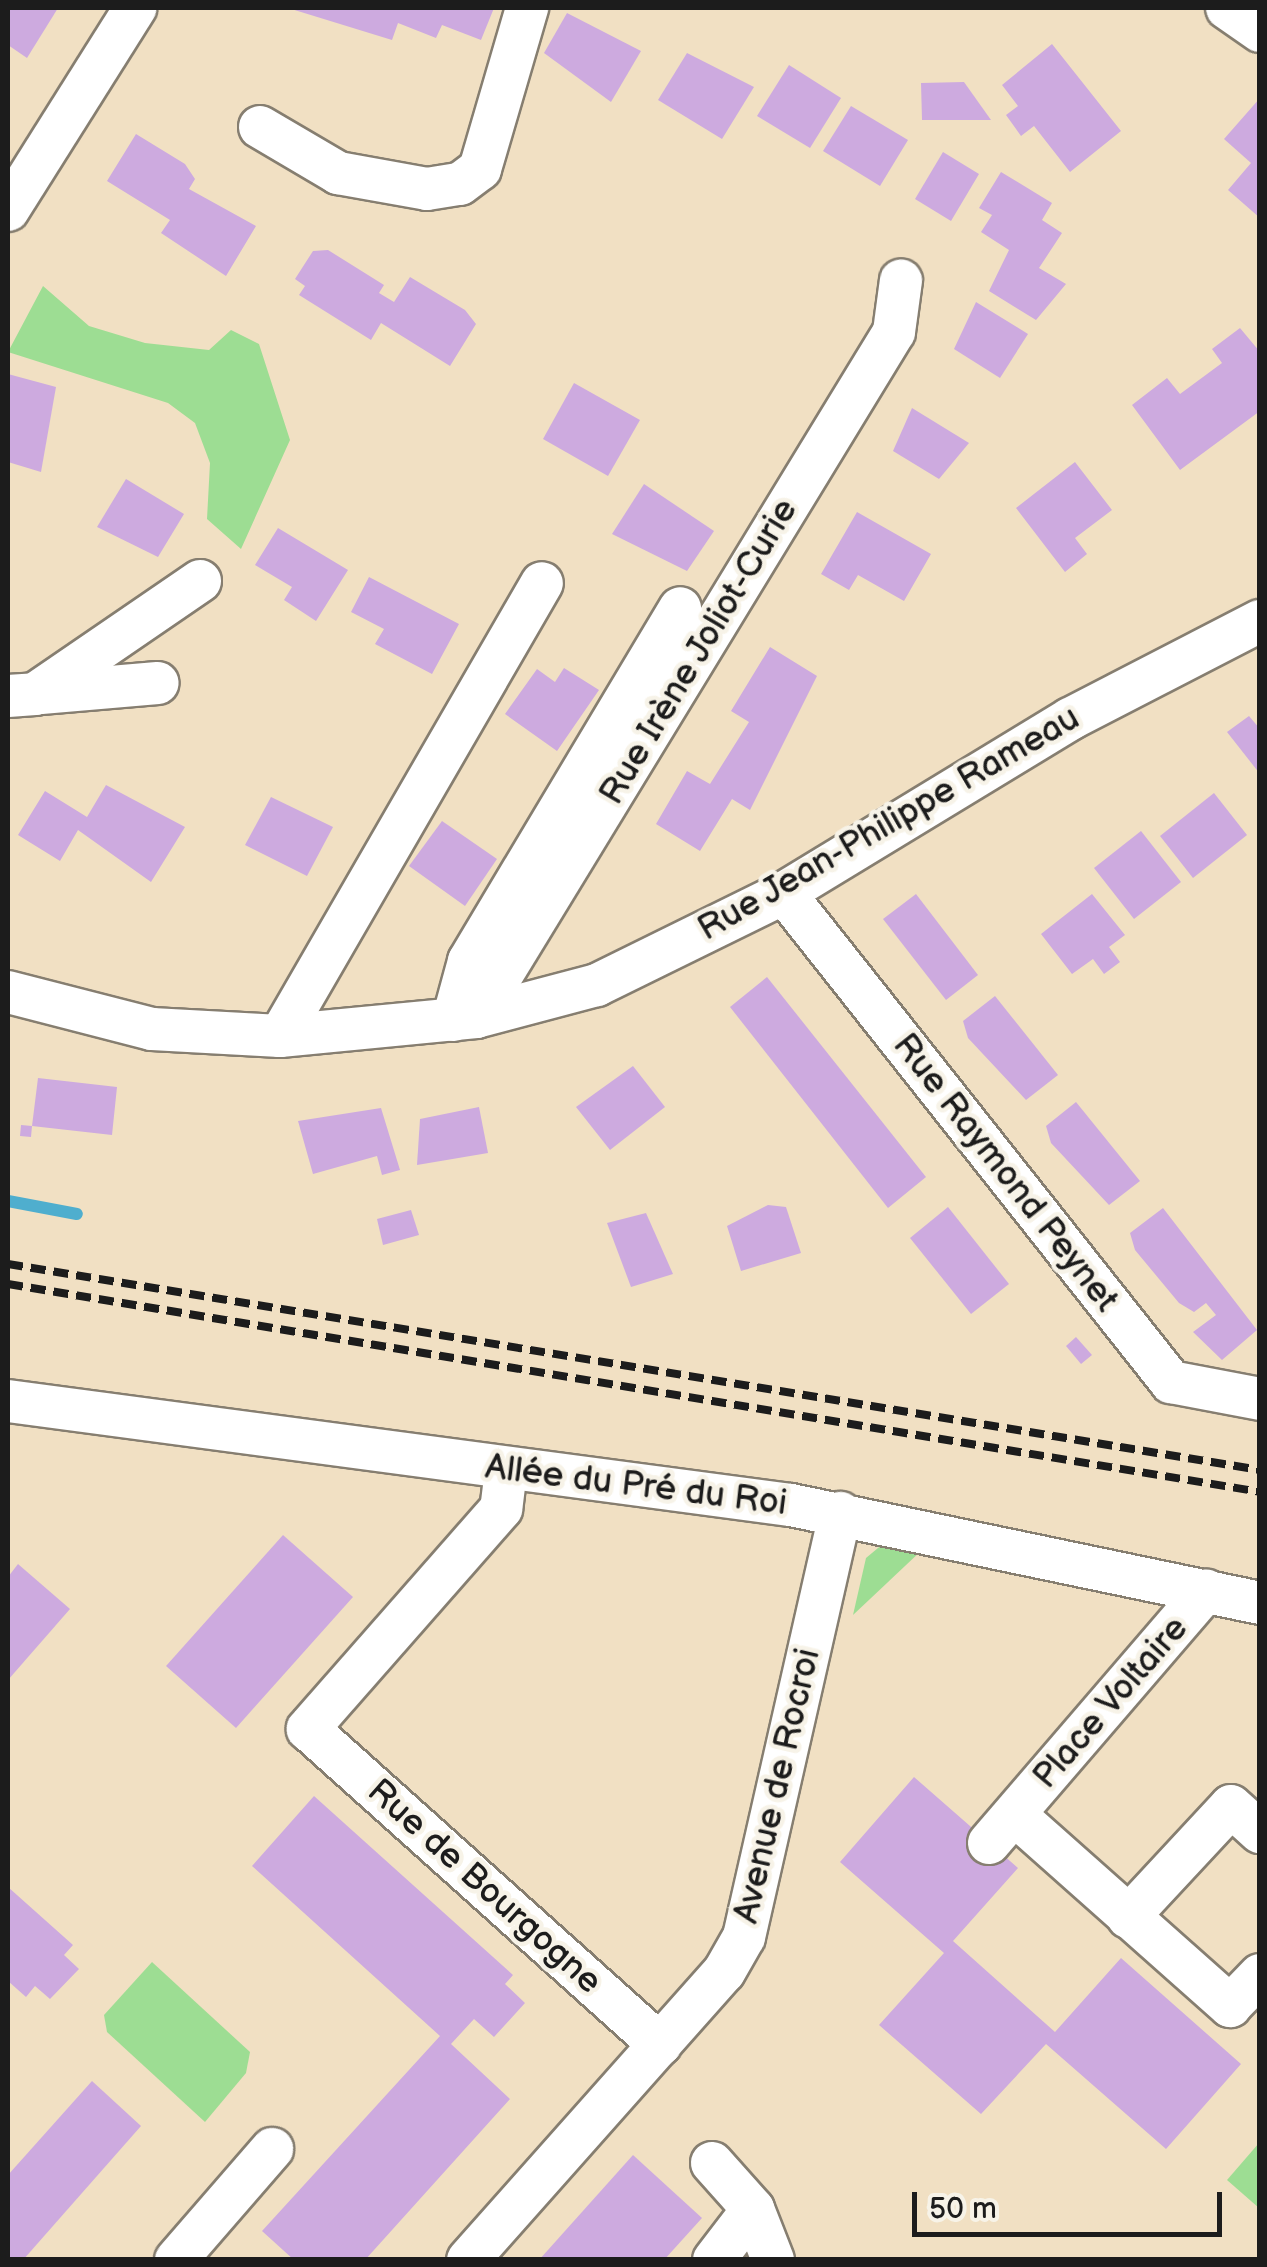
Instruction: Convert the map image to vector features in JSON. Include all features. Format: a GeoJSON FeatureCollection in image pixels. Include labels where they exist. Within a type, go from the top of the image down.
{"type":"FeatureCollection","features":[{"type":"Feature","properties":{"kind":"street"},"geometry":{"type":"LineString","coordinates":[[8,210],[19,161],[135,8]]}},
{"type":"Feature","properties":{"kind":"street"},"geometry":{"type":"LineString","coordinates":[[260,127],[338,174],[427,189],[460,184],[480,168],[527,8]]}},
{"type":"Feature","properties":{"kind":"street"},"geometry":{"type":"LineString","coordinates":[[1227,8],[1260,30]]}},
{"type":"Feature","properties":{"kind":"street","name":"Rue Irène Joliot-Curie"},"geometry":{"type":"LineString","coordinates":[[464,1018],[894,332],[900,280]]}},
{"type":"Feature","properties":{"kind":"street"},"geometry":{"type":"LineString","coordinates":[[21,695],[200,580]]}},
{"type":"Feature","properties":{"kind":"street"},"geometry":{"type":"LineString","coordinates":[[280,1036],[542,583]]}},
{"type":"Feature","properties":{"kind":"street"},"geometry":{"type":"LineString","coordinates":[[464,1018],[469,962],[680,608]]}},
{"type":"Feature","properties":{"kind":"street","name":"Rue Jean-Philippe Rameau"},"geometry":{"type":"LineString","coordinates":[[15,998],[152,1029],[280,1036],[464,1018],[597,985],[784,893],[1070,719],[1256,629]]}},
{"type":"Feature","properties":{"kind":"street"},"geometry":{"type":"LineString","coordinates":[[21,695],[158,684]]}},
{"type":"Feature","properties":{"kind":"street","name":"Rue Raymond Peynet"},"geometry":{"type":"LineString","coordinates":[[784,893],[1171,1382],[1260,1399]]}},
{"type":"Feature","properties":{"kind":"street","name":"Allée du Pré du Roi"},"geometry":{"type":"LineString","coordinates":[[8,1401],[840,1514],[1260,1603]]}},
{"type":"Feature","properties":{"kind":"street","name":"Rue de Bourgogne"},"geometry":{"type":"LineString","coordinates":[[506,1470],[501,1509],[308,1729],[660,2044]]}},
{"type":"Feature","properties":{"kind":"street","name":"Avenue de Rocroi"},"geometry":{"type":"LineString","coordinates":[[468,2260],[724,1972],[758,1901],[840,1514]]}},
{"type":"Feature","properties":{"kind":"street","name":"Place Voltaire"},"geometry":{"type":"LineString","coordinates":[[1206,1591],[1002,1829],[1128,1916],[1230,2006],[1260,1975]]}},
{"type":"Feature","properties":{"kind":"street"},"geometry":{"type":"LineString","coordinates":[[1128,1916],[1231,1806],[1260,1832]]}},
{"type":"Feature","properties":{"kind":"street"},"geometry":{"type":"LineString","coordinates":[[176,2260],[272,2148]]}},
{"type":"Feature","properties":{"kind":"street"},"geometry":{"type":"LineString","coordinates":[[712,2162],[753,2209],[773,2260]]}},
{"type":"Feature","properties":{"kind":"street"},"geometry":{"type":"LineString","coordinates":[[714,2260],[753,2209]]}},
{"type":"Feature","properties":{"kind":"green space"},"geometry":{"type":"Polygon","coordinates":[[[43,286],[89,326],[145,343],[209,350],[231,330],[259,344],[290,440],[241,549],[207,519],[210,463],[195,423],[168,403],[8,352],[43,286]]]}},
{"type":"Feature","properties":{"kind":"green space"},"geometry":{"type":"Polygon","coordinates":[[[884,1543],[922,1550],[853,1615],[866,1558],[884,1543]]]}},
{"type":"Feature","properties":{"kind":"green space"},"geometry":{"type":"Polygon","coordinates":[[[152,1962],[250,2052],[246,2073],[205,2122],[107,2032],[104,2015],[152,1962]]]}},
{"type":"Feature","properties":{"kind":"green space"},"geometry":{"type":"Polygon","coordinates":[[[1259,2143],[1259,2208],[1227,2180],[1259,2143]]]}},
{"type":"Feature","properties":{"kind":"building"},"geometry":{"type":"Polygon","coordinates":[[[8,8],[58,8],[27,58],[8,45],[8,8]]]}},
{"type":"Feature","properties":{"kind":"building"},"geometry":{"type":"Polygon","coordinates":[[[288,8],[494,8],[481,40],[442,25],[436,38],[398,23],[392,40],[288,8]]]}},
{"type":"Feature","properties":{"kind":"building"},"geometry":{"type":"Polygon","coordinates":[[[567,13],[641,51],[611,102],[544,53],[567,13]]]}},
{"type":"Feature","properties":{"kind":"building"},"geometry":{"type":"Polygon","coordinates":[[[1052,44],[1121,131],[1070,172],[1034,126],[1021,136],[1006,115],[1018,106],[1002,85],[1052,44]]]}},
{"type":"Feature","properties":{"kind":"building"},"geometry":{"type":"Polygon","coordinates":[[[687,53],[754,87],[722,139],[658,100],[687,53]]]}},
{"type":"Feature","properties":{"kind":"building"},"geometry":{"type":"Polygon","coordinates":[[[789,65],[841,98],[810,148],[757,116],[789,65]]]}},
{"type":"Feature","properties":{"kind":"building"},"geometry":{"type":"Polygon","coordinates":[[[964,82],[991,120],[922,120],[921,83],[964,82]]]}},
{"type":"Feature","properties":{"kind":"building"},"geometry":{"type":"Polygon","coordinates":[[[1260,98],[1260,218],[1228,190],[1251,163],[1224,139],[1260,98]]]}},
{"type":"Feature","properties":{"kind":"building"},"geometry":{"type":"Polygon","coordinates":[[[851,106],[908,140],[880,186],[823,151],[851,106]]]}},
{"type":"Feature","properties":{"kind":"building"},"geometry":{"type":"Polygon","coordinates":[[[136,134],[185,164],[195,179],[189,189],[256,226],[226,276],[161,233],[170,220],[107,181],[136,134]]]}},
{"type":"Feature","properties":{"kind":"building"},"geometry":{"type":"Polygon","coordinates":[[[943,152],[979,174],[951,221],[915,199],[943,152]]]}},
{"type":"Feature","properties":{"kind":"building"},"geometry":{"type":"Polygon","coordinates":[[[1001,172],[1052,203],[1042,220],[1062,233],[1039,268],[1066,284],[1036,320],[989,291],[1009,250],[981,232],[992,215],[979,208],[1001,172]]]}},
{"type":"Feature","properties":{"kind":"building"},"geometry":{"type":"Polygon","coordinates":[[[328,250],[384,285],[379,293],[394,302],[410,277],[465,310],[476,324],[450,366],[381,323],[371,340],[299,295],[305,286],[295,279],[313,251],[328,250]]]}},
{"type":"Feature","properties":{"kind":"building"},"geometry":{"type":"Polygon","coordinates":[[[976,302],[1028,334],[1000,378],[954,349],[976,302]]]}},
{"type":"Feature","properties":{"kind":"building"},"geometry":{"type":"Polygon","coordinates":[[[1240,328],[1260,352],[1260,411],[1180,470],[1132,405],[1167,378],[1180,394],[1222,363],[1212,349],[1240,328]]]}},
{"type":"Feature","properties":{"kind":"building"},"geometry":{"type":"Polygon","coordinates":[[[8,374],[56,387],[41,472],[8,462],[8,374]]]}},
{"type":"Feature","properties":{"kind":"building"},"geometry":{"type":"Polygon","coordinates":[[[574,383],[640,420],[608,476],[543,439],[574,383]]]}},
{"type":"Feature","properties":{"kind":"building"},"geometry":{"type":"Polygon","coordinates":[[[912,408],[969,443],[939,479],[893,451],[912,408]]]}},
{"type":"Feature","properties":{"kind":"building"},"geometry":{"type":"Polygon","coordinates":[[[1075,462],[1112,510],[1075,538],[1087,554],[1065,572],[1016,508],[1075,462]]]}},
{"type":"Feature","properties":{"kind":"building"},"geometry":{"type":"Polygon","coordinates":[[[126,479],[184,514],[158,557],[97,527],[126,479]]]}},
{"type":"Feature","properties":{"kind":"building"},"geometry":{"type":"Polygon","coordinates":[[[644,484],[714,531],[687,571],[612,534],[644,484]]]}},
{"type":"Feature","properties":{"kind":"building"},"geometry":{"type":"Polygon","coordinates":[[[857,512],[931,554],[904,601],[858,575],[849,590],[821,574],[857,512]]]}},
{"type":"Feature","properties":{"kind":"building"},"geometry":{"type":"Polygon","coordinates":[[[278,528],[348,570],[316,621],[284,600],[292,587],[255,565],[278,528]]]}},
{"type":"Feature","properties":{"kind":"building"},"geometry":{"type":"Polygon","coordinates":[[[369,577],[459,624],[432,674],[375,644],[384,629],[351,612],[369,577]]]}},
{"type":"Feature","properties":{"kind":"building"},"geometry":{"type":"Polygon","coordinates":[[[770,647],[817,676],[750,810],[732,799],[700,851],[656,824],[687,771],[710,784],[749,722],[731,711],[770,647]]]}},
{"type":"Feature","properties":{"kind":"building"},"geometry":{"type":"Polygon","coordinates":[[[564,668],[599,690],[557,751],[505,714],[537,669],[555,682],[564,668]]]}},
{"type":"Feature","properties":{"kind":"building"},"geometry":{"type":"Polygon","coordinates":[[[1249,716],[1260,729],[1260,774],[1227,732],[1249,716]]]}},
{"type":"Feature","properties":{"kind":"building"},"geometry":{"type":"Polygon","coordinates":[[[106,785],[185,827],[151,882],[78,830],[60,861],[18,835],[45,791],[87,817],[106,785]]]}},
{"type":"Feature","properties":{"kind":"building"},"geometry":{"type":"Polygon","coordinates":[[[1214,793],[1247,835],[1193,878],[1160,836],[1214,793]]]}},
{"type":"Feature","properties":{"kind":"building"},"geometry":{"type":"Polygon","coordinates":[[[271,797],[333,827],[307,876],[245,845],[271,797]]]}},
{"type":"Feature","properties":{"kind":"building"},"geometry":{"type":"Polygon","coordinates":[[[442,821],[497,859],[465,906],[409,866],[442,821]]]}},
{"type":"Feature","properties":{"kind":"building"},"geometry":{"type":"Polygon","coordinates":[[[1141,831],[1181,882],[1134,919],[1094,868],[1141,831]]]}},
{"type":"Feature","properties":{"kind":"building"},"geometry":{"type":"Polygon","coordinates":[[[916,894],[978,975],[946,1000],[883,919],[916,894]]]}},
{"type":"Feature","properties":{"kind":"building"},"geometry":{"type":"Polygon","coordinates":[[[1092,894],[1125,935],[1109,947],[1120,962],[1104,974],[1093,959],[1072,974],[1041,934],[1092,894]]]}},
{"type":"Feature","properties":{"kind":"building"},"geometry":{"type":"Polygon","coordinates":[[[767,977],[926,1177],[888,1208],[730,1007],[767,977]]]}},
{"type":"Feature","properties":{"kind":"building"},"geometry":{"type":"Polygon","coordinates":[[[995,996],[1058,1075],[1026,1100],[968,1038],[963,1021],[995,996]]]}},
{"type":"Feature","properties":{"kind":"building"},"geometry":{"type":"Polygon","coordinates":[[[633,1066],[665,1107],[610,1150],[576,1107],[633,1066]]]}},
{"type":"Feature","properties":{"kind":"building"},"geometry":{"type":"Polygon","coordinates":[[[38,1078],[117,1087],[112,1135],[32,1126],[38,1078]]]}},
{"type":"Feature","properties":{"kind":"building"},"geometry":{"type":"Polygon","coordinates":[[[1076,1102],[1140,1181],[1109,1205],[1051,1143],[1046,1126],[1076,1102]]]}},
{"type":"Feature","properties":{"kind":"building"},"geometry":{"type":"Polygon","coordinates":[[[479,1107],[488,1153],[417,1165],[420,1119],[479,1107]]]}},
{"type":"Feature","properties":{"kind":"building"},"geometry":{"type":"Polygon","coordinates":[[[381,1108],[400,1170],[382,1175],[377,1156],[313,1174],[298,1121],[381,1108]]]}},
{"type":"Feature","properties":{"kind":"building"},"geometry":{"type":"Polygon","coordinates":[[[21,1125],[32,1126],[31,1137],[20,1136],[21,1125]]]}},
{"type":"Feature","properties":{"kind":"building"},"geometry":{"type":"Polygon","coordinates":[[[768,1205],[786,1207],[801,1253],[741,1271],[727,1226],[768,1205]]]}},
{"type":"Feature","properties":{"kind":"building"},"geometry":{"type":"Polygon","coordinates":[[[948,1207],[1009,1284],[971,1314],[910,1238],[948,1207]]]}},
{"type":"Feature","properties":{"kind":"building"},"geometry":{"type":"Polygon","coordinates":[[[1163,1208],[1257,1330],[1222,1360],[1193,1332],[1216,1315],[1206,1303],[1194,1312],[1179,1303],[1135,1250],[1130,1233],[1163,1208]]]}},
{"type":"Feature","properties":{"kind":"building"},"geometry":{"type":"Polygon","coordinates":[[[411,1210],[419,1235],[383,1245],[377,1219],[411,1210]]]}},
{"type":"Feature","properties":{"kind":"building"},"geometry":{"type":"Polygon","coordinates":[[[646,1213],[673,1274],[631,1287],[607,1223],[646,1213]]]}},
{"type":"Feature","properties":{"kind":"building"},"geometry":{"type":"Polygon","coordinates":[[[1076,1337],[1092,1355],[1081,1364],[1066,1346],[1076,1337]]]}},
{"type":"Feature","properties":{"kind":"building"},"geometry":{"type":"Polygon","coordinates":[[[283,1535],[353,1597],[236,1728],[166,1666],[283,1535]]]}},
{"type":"Feature","properties":{"kind":"building"},"geometry":{"type":"Polygon","coordinates":[[[18,1564],[70,1609],[8,1680],[8,1577],[18,1564]]]}},
{"type":"Feature","properties":{"kind":"building"},"geometry":{"type":"Polygon","coordinates":[[[914,1777],[1018,1868],[953,1941],[1055,2032],[1121,1958],[1241,2064],[1166,2149],[1046,2044],[981,2114],[879,2025],[944,1953],[840,1862],[914,1777]]]}},
{"type":"Feature","properties":{"kind":"building"},"geometry":{"type":"Polygon","coordinates":[[[314,1796],[513,1975],[505,1984],[525,2003],[494,2037],[474,2019],[451,2044],[510,2099],[365,2260],[294,2260],[262,2231],[440,2036],[252,1866],[314,1796]]]}},
{"type":"Feature","properties":{"kind":"building"},"geometry":{"type":"Polygon","coordinates":[[[8,1887],[73,1945],[64,1955],[79,1969],[50,1999],[35,1986],[26,1997],[8,1981],[8,1887]]]}},
{"type":"Feature","properties":{"kind":"building"},"geometry":{"type":"Polygon","coordinates":[[[92,2081],[141,2126],[23,2260],[8,2260],[8,2175],[92,2081]]]}},
{"type":"Feature","properties":{"kind":"building"},"geometry":{"type":"Polygon","coordinates":[[[633,2155],[702,2218],[664,2260],[539,2260],[633,2155]]]}},
{"type":"Feature","properties":{"kind":"waterway"},"geometry":{"type":"LineString","coordinates":[[8,1201],[77,1214]]}},
{"type":"Feature","properties":{"kind":"railway"},"geometry":{"type":"LineString","coordinates":[[8,1264],[1260,1470]]}},
{"type":"Feature","properties":{"kind":"railway"},"geometry":{"type":"LineString","coordinates":[[8,1284],[1260,1492]]}}]}
